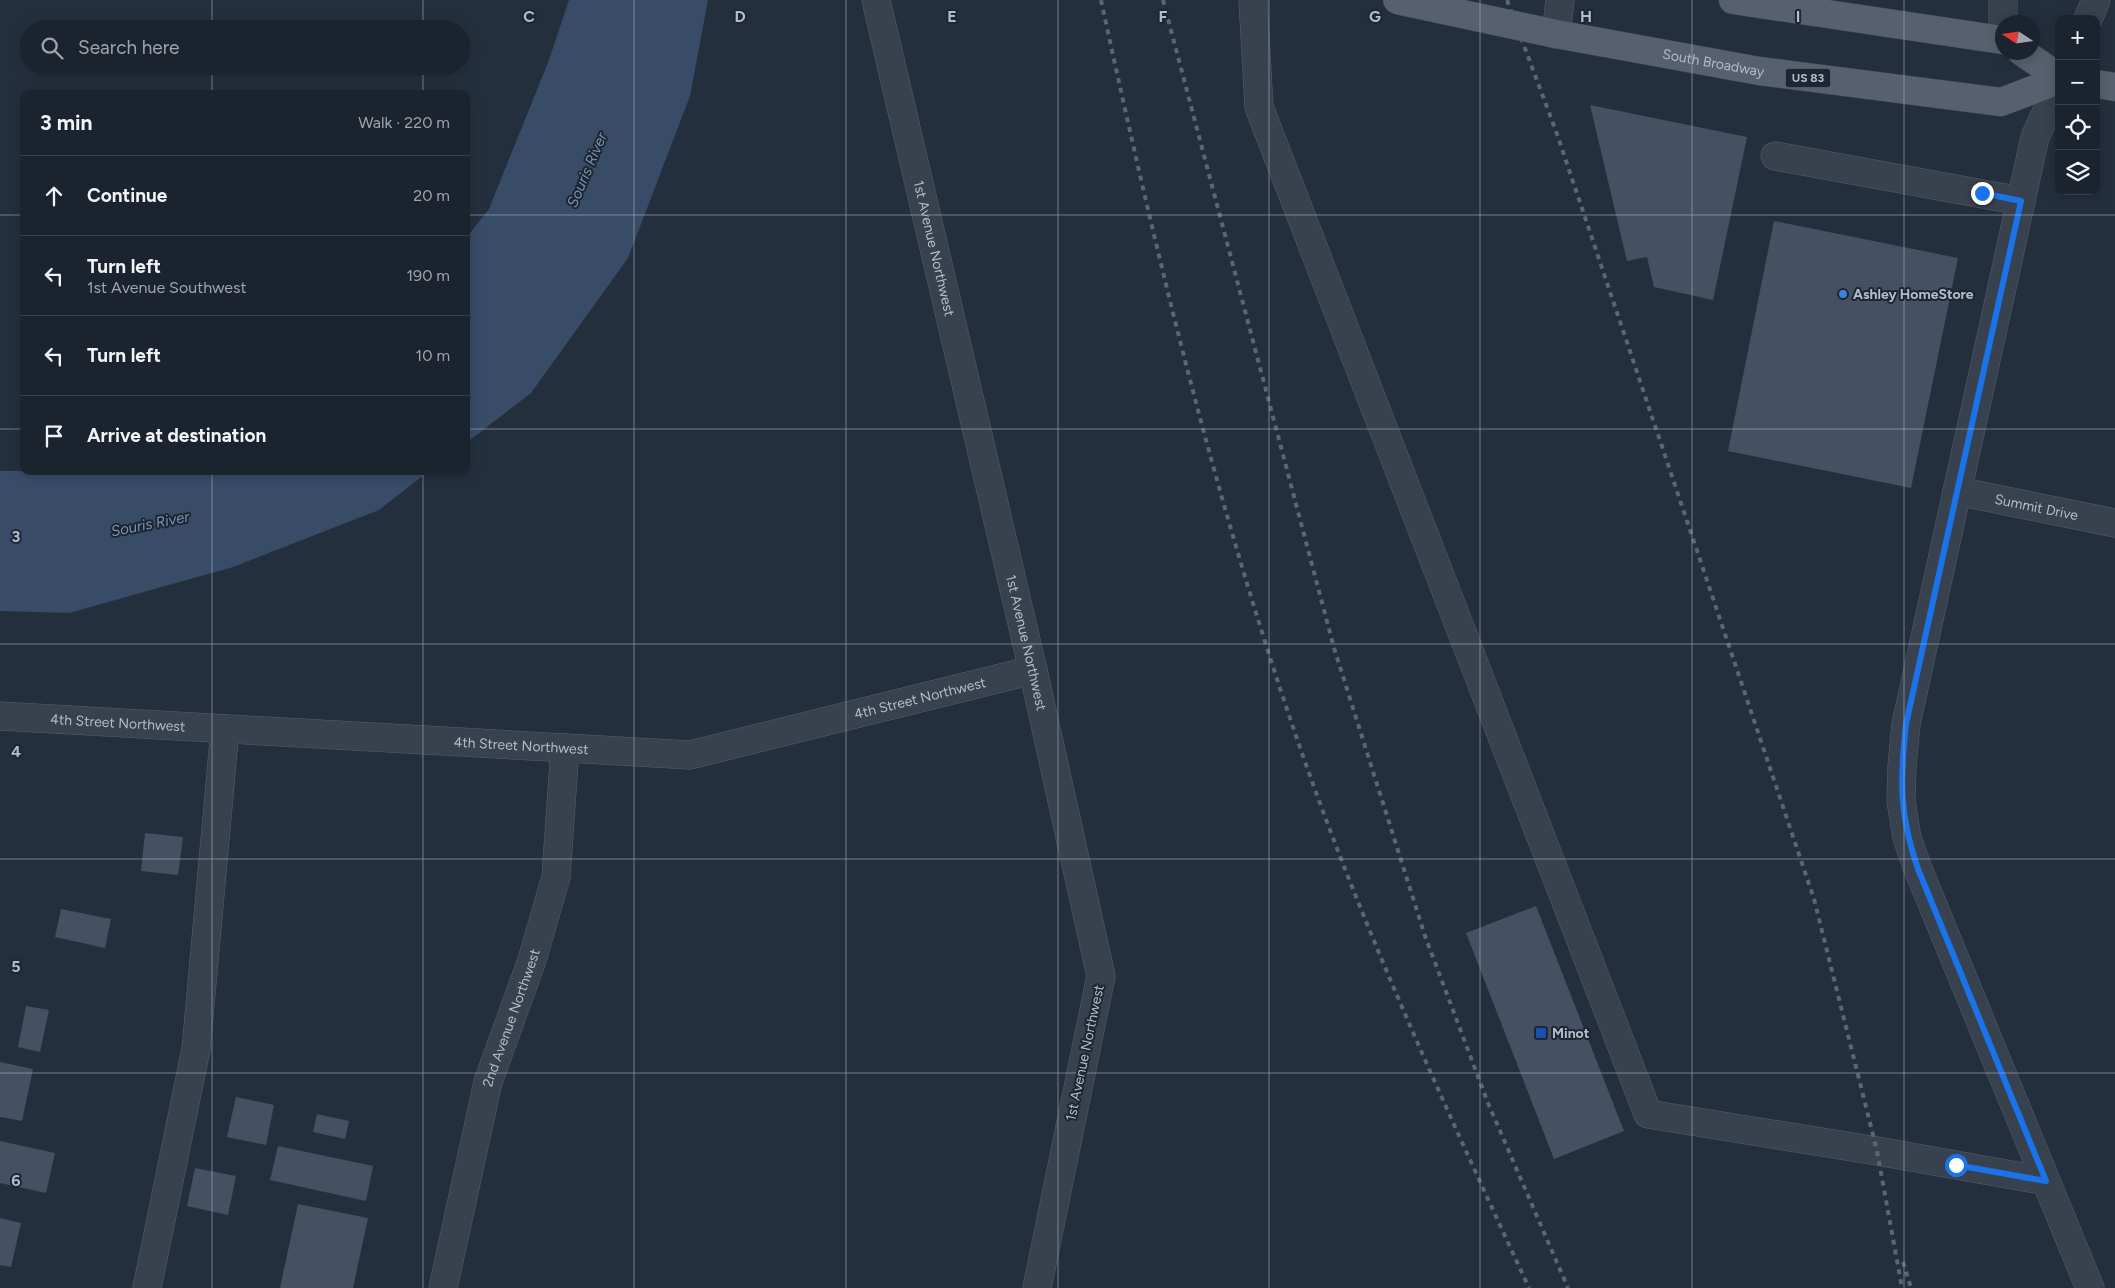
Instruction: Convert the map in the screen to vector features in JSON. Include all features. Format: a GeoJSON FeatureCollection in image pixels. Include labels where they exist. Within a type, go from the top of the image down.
{"type":"FeatureCollection","features":[{"type":"Feature","properties":{"kind":"main road","name":"South Broadway"},"geometry":{"type":"LineString","coordinates":[[1397,0],[1556,34],[1759,71],[2001,102],[2055,81]]}},
{"type":"Feature","properties":{"kind":"main road"},"geometry":{"type":"LineString","coordinates":[[1733,0],[1995,39]]}},
{"type":"Feature","properties":{"kind":"main road","name":"South Broadway"},"geometry":{"type":"LineString","coordinates":[[2033,60],[2055,76]]}},
{"type":"Feature","properties":{"kind":"main road"},"geometry":{"type":"LineString","coordinates":[[2100,85],[2115,87]]}},
{"type":"Feature","properties":{"kind":"street","name":"1st Avenue Northwest"},"geometry":{"type":"LineString","coordinates":[[876,0],[1033,670],[1101,976],[1037,1288]]}},
{"type":"Feature","properties":{"kind":"street"},"geometry":{"type":"LineString","coordinates":[[1253,0],[1259,107],[1648,1114],[1877,1150],[2046,1181]]}},
{"type":"Feature","properties":{"kind":"street"},"geometry":{"type":"LineString","coordinates":[[1556,34],[1560,0]]}},
{"type":"Feature","properties":{"kind":"street"},"geometry":{"type":"LineString","coordinates":[[2003,0],[2003,15]]}},
{"type":"Feature","properties":{"kind":"street"},"geometry":{"type":"LineString","coordinates":[[2090,15],[2096,0]]}},
{"type":"Feature","properties":{"kind":"street"},"geometry":{"type":"LineString","coordinates":[[2055,94],[2035,137],[1906,724],[1901,800],[1907,838],[1918,869],[2090,1288]]}},
{"type":"Feature","properties":{"kind":"street"},"geometry":{"type":"LineString","coordinates":[[1775,156],[2021,201]]}},
{"type":"Feature","properties":{"kind":"street","name":"Summit Drive"},"geometry":{"type":"LineString","coordinates":[[1957,491],[2115,523]]}},
{"type":"Feature","properties":{"kind":"street","name":"4th Street Northwest"},"geometry":{"type":"LineString","coordinates":[[0,716],[690,755],[1033,670]]}},
{"type":"Feature","properties":{"kind":"street"},"geometry":{"type":"LineString","coordinates":[[147,1288],[196,1048],[225,729]]}},
{"type":"Feature","properties":{"kind":"street","name":"2nd Avenue Northwest"},"geometry":{"type":"LineString","coordinates":[[443,1288],[488,1082],[532,960],[556,877],[565,748]]}},
{"type":"Feature","properties":{"kind":"water","name":"Souris River"},"geometry":{"type":"Polygon","coordinates":[[[569,0],[708,0],[690,96],[628,258],[531,393],[470,440],[470,233],[489,209],[549,60],[569,0]]]}},
{"type":"Feature","properties":{"kind":"water","name":"Souris River"},"geometry":{"type":"Polygon","coordinates":[[[0,471],[20,471],[20,475],[424,475],[379,510],[233,567],[69,613],[0,611],[0,471]]]}},
{"type":"Feature","properties":{"kind":"building"},"geometry":{"type":"Polygon","coordinates":[[[1590,105],[1747,137],[1713,300],[1654,287],[1647,257],[1627,261],[1590,105]]]}},
{"type":"Feature","properties":{"kind":"building"},"geometry":{"type":"Polygon","coordinates":[[[1774,221],[1958,258],[1911,488],[1728,451],[1774,221]]]}},
{"type":"Feature","properties":{"kind":"building"},"geometry":{"type":"Polygon","coordinates":[[[145,833],[183,837],[178,875],[141,871],[145,833]]]}},
{"type":"Feature","properties":{"kind":"building"},"geometry":{"type":"Polygon","coordinates":[[[1536,906],[1624,1131],[1554,1159],[1466,933],[1536,906]]]}},
{"type":"Feature","properties":{"kind":"building"},"geometry":{"type":"Polygon","coordinates":[[[61,909],[111,919],[105,948],[55,937],[61,909]]]}},
{"type":"Feature","properties":{"kind":"building"},"geometry":{"type":"Polygon","coordinates":[[[26,1006],[49,1010],[40,1052],[18,1047],[26,1006]]]}},
{"type":"Feature","properties":{"kind":"building"},"geometry":{"type":"Polygon","coordinates":[[[0,1062],[33,1069],[22,1121],[0,1117],[0,1062]]]}},
{"type":"Feature","properties":{"kind":"building"},"geometry":{"type":"Polygon","coordinates":[[[236,1097],[274,1105],[266,1145],[227,1137],[236,1097]]]}},
{"type":"Feature","properties":{"kind":"building"},"geometry":{"type":"Polygon","coordinates":[[[317,1114],[349,1121],[345,1139],[313,1132],[317,1114]]]}},
{"type":"Feature","properties":{"kind":"building"},"geometry":{"type":"Polygon","coordinates":[[[0,1141],[55,1153],[46,1193],[0,1183],[0,1141]]]}},
{"type":"Feature","properties":{"kind":"building"},"geometry":{"type":"Polygon","coordinates":[[[278,1146],[373,1166],[366,1201],[270,1180],[278,1146]]]}},
{"type":"Feature","properties":{"kind":"building"},"geometry":{"type":"Polygon","coordinates":[[[195,1168],[236,1176],[228,1215],[187,1206],[195,1168]]]}},
{"type":"Feature","properties":{"kind":"building"},"geometry":{"type":"Polygon","coordinates":[[[298,1204],[368,1218],[353,1288],[280,1288],[298,1204]]]}},
{"type":"Feature","properties":{"kind":"building"},"geometry":{"type":"Polygon","coordinates":[[[0,1218],[21,1223],[11,1267],[0,1265],[0,1218]]]}},
{"type":"Feature","properties":{"kind":"railway"},"geometry":{"type":"LineString","coordinates":[[1101,0],[1186,366],[1236,547],[1293,727],[1318,799],[1374,940],[1465,1150],[1529,1288]]}},
{"type":"Feature","properties":{"kind":"railway"},"geometry":{"type":"LineString","coordinates":[[1163,0],[1334,648],[1425,936],[1488,1103],[1568,1288]]}},
{"type":"Feature","properties":{"kind":"railway"},"geometry":{"type":"LineString","coordinates":[[1507,0],[1557,134],[1814,899],[1877,1151],[1902,1288]]}},
{"type":"Feature","properties":{"kind":"railway"},"geometry":{"type":"LineString","coordinates":[[1903,1262],[1911,1288]]}},
{"type":"Feature","properties":{"kind":"place","name":"Ashley HomeStore"},"geometry":{"type":"Point","coordinates":[1843,294]}},
{"type":"Feature","properties":{"kind":"place","name":"Minot"},"geometry":{"type":"Point","coordinates":[1541,1033]}},
{"type":"Feature","properties":{"kind":"route"},"geometry":{"type":"LineString","coordinates":[[1956,1165],[2046,1181],[1918,869],[1907,838],[1901,800],[1906,724],[2021,201],[1982,193]]}}]}
